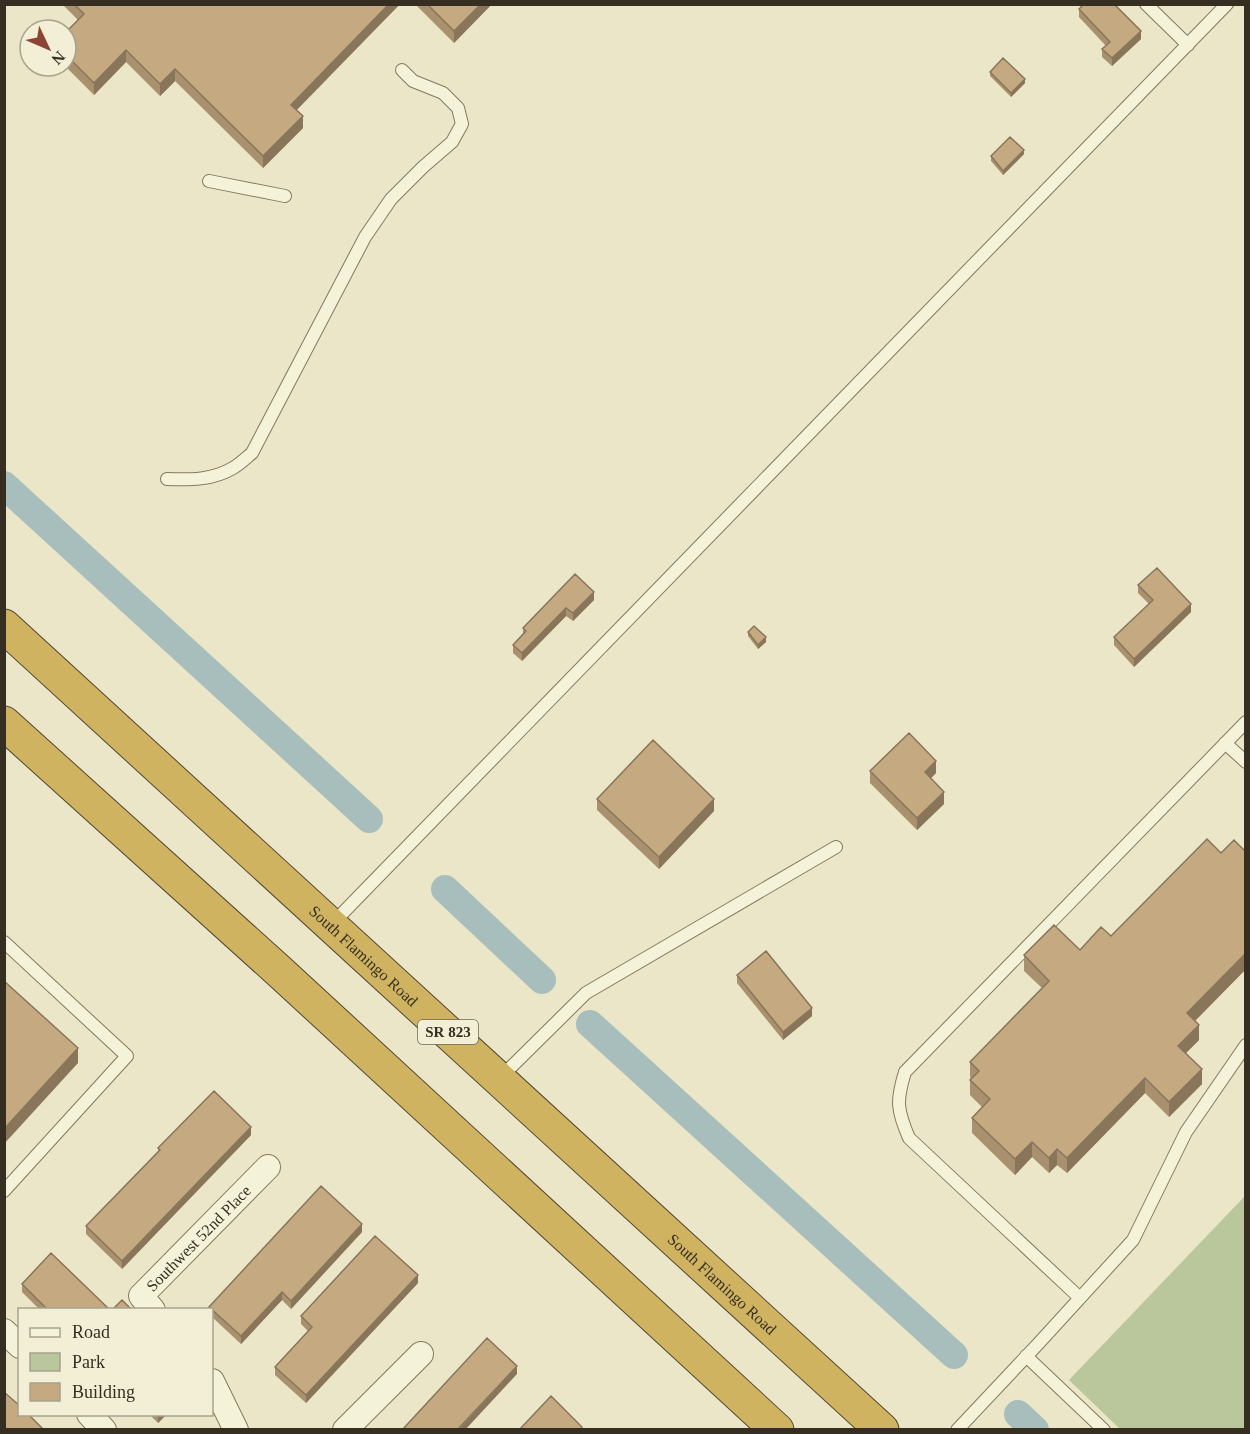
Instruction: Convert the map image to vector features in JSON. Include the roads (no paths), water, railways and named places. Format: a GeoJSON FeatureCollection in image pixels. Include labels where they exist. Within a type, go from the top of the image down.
{"type":"FeatureCollection","features":[{"type":"Feature","properties":{"kind":"highway","name":"South Flamingo Road"},"geometry":{"type":"LineString","coordinates":[[4,626],[882,1430]]}},
{"type":"Feature","properties":{"kind":"highway"},"geometry":{"type":"LineString","coordinates":[[4,723],[280,972],[777,1430]]}},
{"type":"Feature","properties":{"kind":"street","name":"Southwest 52nd Place"},"geometry":{"type":"LineString","coordinates":[[151,1308],[141,1296],[268,1167]]}},
{"type":"Feature","properties":{"kind":"street"},"geometry":{"type":"LineString","coordinates":[[4,1331],[18,1344]]}},
{"type":"Feature","properties":{"kind":"street"},"geometry":{"type":"LineString","coordinates":[[345,1430],[421,1354]]}},
{"type":"Feature","properties":{"kind":"street"},"geometry":{"type":"LineString","coordinates":[[213,1383],[236,1430]]}},
{"type":"Feature","properties":{"kind":"street"},"geometry":{"type":"LineString","coordinates":[[91,1416],[104,1430]]}},
{"type":"Feature","properties":{"kind":"lane"},"geometry":{"type":"LineString","coordinates":[[1146,4],[1188,45]]}},
{"type":"Feature","properties":{"kind":"lane"},"geometry":{"type":"LineString","coordinates":[[331,925],[1227,4]]}},
{"type":"Feature","properties":{"kind":"lane"},"geometry":{"type":"LineString","coordinates":[[167,479],[195,480],[213,476],[233,468],[252,453],[365,237],[391,199],[452,142],[462,124],[458,108],[443,93],[413,81],[402,70]]}},
{"type":"Feature","properties":{"kind":"lane"},"geometry":{"type":"LineString","coordinates":[[209,181],[285,196]]}},
{"type":"Feature","properties":{"kind":"lane"},"geometry":{"type":"LineString","coordinates":[[1080,1298],[909,1138],[900,1117],[898,1094],[905,1072],[1245,722]]}},
{"type":"Feature","properties":{"kind":"lane"},"geometry":{"type":"LineString","coordinates":[[1225,743],[1245,762]]}},
{"type":"Feature","properties":{"kind":"lane"},"geometry":{"type":"LineString","coordinates":[[499,1079],[586,993],[836,847]]}},
{"type":"Feature","properties":{"kind":"lane"},"geometry":{"type":"LineString","coordinates":[[4,942],[127,1056],[4,1191]]}},
{"type":"Feature","properties":{"kind":"lane"},"geometry":{"type":"LineString","coordinates":[[957,1430],[1133,1239],[1186,1132],[1245,1045]]}},
{"type":"Feature","properties":{"kind":"lane"},"geometry":{"type":"LineString","coordinates":[[1026,1356],[1104,1430]]}},
{"type":"Feature","properties":{"kind":"waterway"},"geometry":{"type":"LineString","coordinates":[[4,485],[369,819]]}},
{"type":"Feature","properties":{"kind":"waterway"},"geometry":{"type":"LineString","coordinates":[[445,889],[542,980]]}},
{"type":"Feature","properties":{"kind":"waterway"},"geometry":{"type":"LineString","coordinates":[[590,1024],[954,1355]]}},
{"type":"Feature","properties":{"kind":"waterway"},"geometry":{"type":"LineString","coordinates":[[1018,1414],[1035,1430]]}}]}
